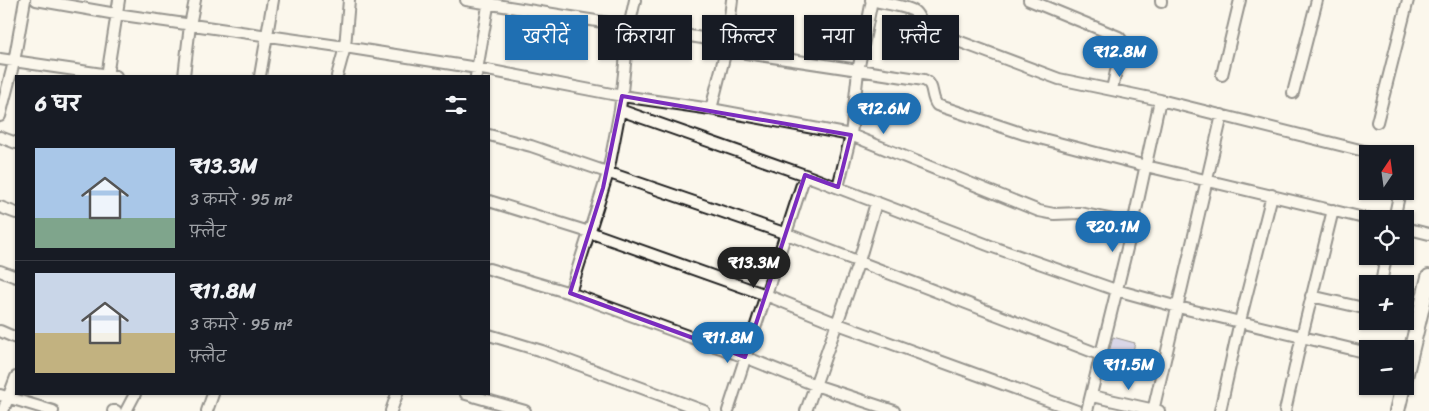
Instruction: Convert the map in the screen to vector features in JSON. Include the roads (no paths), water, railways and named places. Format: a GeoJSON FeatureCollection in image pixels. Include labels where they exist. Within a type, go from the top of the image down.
{"type":"FeatureCollection","features":[{"type":"Feature","properties":{"kind":"main road"},"geometry":{"type":"LineString","coordinates":[[1413,340],[1429,276]]}},
{"type":"Feature","properties":{"kind":"main road"},"geometry":{"type":"LineString","coordinates":[[1397,411],[1401,395]]}},
{"type":"Feature","properties":{"kind":"street"},"geometry":{"type":"LineString","coordinates":[[0,116],[14,62],[25,0]]}},
{"type":"Feature","properties":{"kind":"street"},"geometry":{"type":"LineString","coordinates":[[36,0],[116,14],[345,47],[477,72],[711,109],[851,135],[1039,211],[1054,214],[1080,213],[1133,224]]}},
{"type":"Feature","properties":{"kind":"street"},"geometry":{"type":"LineString","coordinates":[[110,75],[119,0]]}},
{"type":"Feature","properties":{"kind":"street"},"geometry":{"type":"LineString","coordinates":[[184,75],[194,0]]}},
{"type":"Feature","properties":{"kind":"street"},"geometry":{"type":"LineString","coordinates":[[260,75],[273,0]]}},
{"type":"Feature","properties":{"kind":"street"},"geometry":{"type":"LineString","coordinates":[[337,75],[345,47],[349,0]]}},
{"type":"Feature","properties":{"kind":"street"},"geometry":{"type":"LineString","coordinates":[[466,0],[488,2],[598,21]]}},
{"type":"Feature","properties":{"kind":"street"},"geometry":{"type":"LineString","coordinates":[[632,15],[635,0]]}},
{"type":"Feature","properties":{"kind":"street"},"geometry":{"type":"LineString","coordinates":[[730,15],[732,0]]}},
{"type":"Feature","properties":{"kind":"street"},"geometry":{"type":"LineString","coordinates":[[838,188],[851,135],[858,71],[871,0],[910,9],[918,15],[926,29],[1059,79],[1160,100],[1359,150]]}},
{"type":"Feature","properties":{"kind":"street"},"geometry":{"type":"LineString","coordinates":[[1222,75],[1240,0]]}},
{"type":"Feature","properties":{"kind":"street"},"geometry":{"type":"LineString","coordinates":[[1293,94],[1317,0]]}},
{"type":"Feature","properties":{"kind":"street"},"geometry":{"type":"LineString","coordinates":[[1377,122],[1408,0]]}},
{"type":"Feature","properties":{"kind":"street"},"geometry":{"type":"LineString","coordinates":[[1036,1],[1116,34],[1119,37],[1122,45],[1112,90]]}},
{"type":"Feature","properties":{"kind":"street"},"geometry":{"type":"LineString","coordinates":[[477,72],[488,2]]}},
{"type":"Feature","properties":{"kind":"street"},"geometry":{"type":"LineString","coordinates":[[0,59],[103,75]]}},
{"type":"Feature","properties":{"kind":"street"},"geometry":{"type":"LineString","coordinates":[[794,59],[858,71],[928,81],[931,86],[933,100],[944,108],[1024,134],[1146,166],[1359,217]]}},
{"type":"Feature","properties":{"kind":"street"},"geometry":{"type":"LineString","coordinates":[[570,293],[608,173],[620,110],[626,60]]}},
{"type":"Feature","properties":{"kind":"street"},"geometry":{"type":"LineString","coordinates":[[711,109],[723,60]]}},
{"type":"Feature","properties":{"kind":"street"},"geometry":{"type":"LineString","coordinates":[[1088,411],[1133,224],[1160,100]]}},
{"type":"Feature","properties":{"kind":"street"},"geometry":{"type":"LineString","coordinates":[[620,110],[805,175],[993,247],[1116,290],[1359,351]]}},
{"type":"Feature","properties":{"kind":"street"},"geometry":{"type":"LineString","coordinates":[[1092,396],[1156,410],[1222,115]]}},
{"type":"Feature","properties":{"kind":"street"},"geometry":{"type":"LineString","coordinates":[[490,136],[532,146],[787,234],[1101,355]]}},
{"type":"Feature","properties":{"kind":"street"},"geometry":{"type":"LineString","coordinates":[[0,137],[15,143]]}},
{"type":"Feature","properties":{"kind":"street"},"geometry":{"type":"LineString","coordinates":[[728,411],[805,175]]}},
{"type":"Feature","properties":{"kind":"street"},"geometry":{"type":"LineString","coordinates":[[1220,411],[1240,321],[1272,195]]}},
{"type":"Feature","properties":{"kind":"street"},"geometry":{"type":"LineString","coordinates":[[490,201],[589,232],[766,295],[838,324],[1077,411]]}},
{"type":"Feature","properties":{"kind":"street"},"geometry":{"type":"LineString","coordinates":[[806,411],[859,262],[876,203]]}},
{"type":"Feature","properties":{"kind":"street"},"geometry":{"type":"LineString","coordinates":[[0,207],[15,213]]}},
{"type":"Feature","properties":{"kind":"street"},"geometry":{"type":"LineString","coordinates":[[1285,411],[1333,210]]}},
{"type":"Feature","properties":{"kind":"street"},"geometry":{"type":"LineString","coordinates":[[1414,230],[1429,234]]}},
{"type":"Feature","properties":{"kind":"street"},"geometry":{"type":"LineString","coordinates":[[490,269],[570,293],[745,357],[815,385],[894,411]]}},
{"type":"Feature","properties":{"kind":"street"},"geometry":{"type":"LineString","coordinates":[[0,271],[15,277]]}},
{"type":"Feature","properties":{"kind":"street"},"geometry":{"type":"LineString","coordinates":[[1311,296],[1359,307]]}},
{"type":"Feature","properties":{"kind":"street"},"geometry":{"type":"LineString","coordinates":[[1414,319],[1419,320]]}},
{"type":"Feature","properties":{"kind":"street"},"geometry":{"type":"LineString","coordinates":[[0,331],[15,338]]}},
{"type":"Feature","properties":{"kind":"street"},"geometry":{"type":"LineString","coordinates":[[490,335],[542,350],[704,411]]}},
{"type":"Feature","properties":{"kind":"street"},"geometry":{"type":"LineString","coordinates":[[3,411],[4,396],[15,379]]}},
{"type":"Feature","properties":{"kind":"street"},"geometry":{"type":"LineString","coordinates":[[126,411],[134,395]]}},
{"type":"Feature","properties":{"kind":"street"},"geometry":{"type":"LineString","coordinates":[[207,411],[213,395]]}},
{"type":"Feature","properties":{"kind":"street"},"geometry":{"type":"LineString","coordinates":[[391,411],[397,395]]}},
{"type":"Feature","properties":{"kind":"street"},"geometry":{"type":"LineString","coordinates":[[469,395],[524,411]]}},
{"type":"Feature","properties":{"kind":"street"},"geometry":{"type":"LineString","coordinates":[[4,396],[53,411]]}}]}
